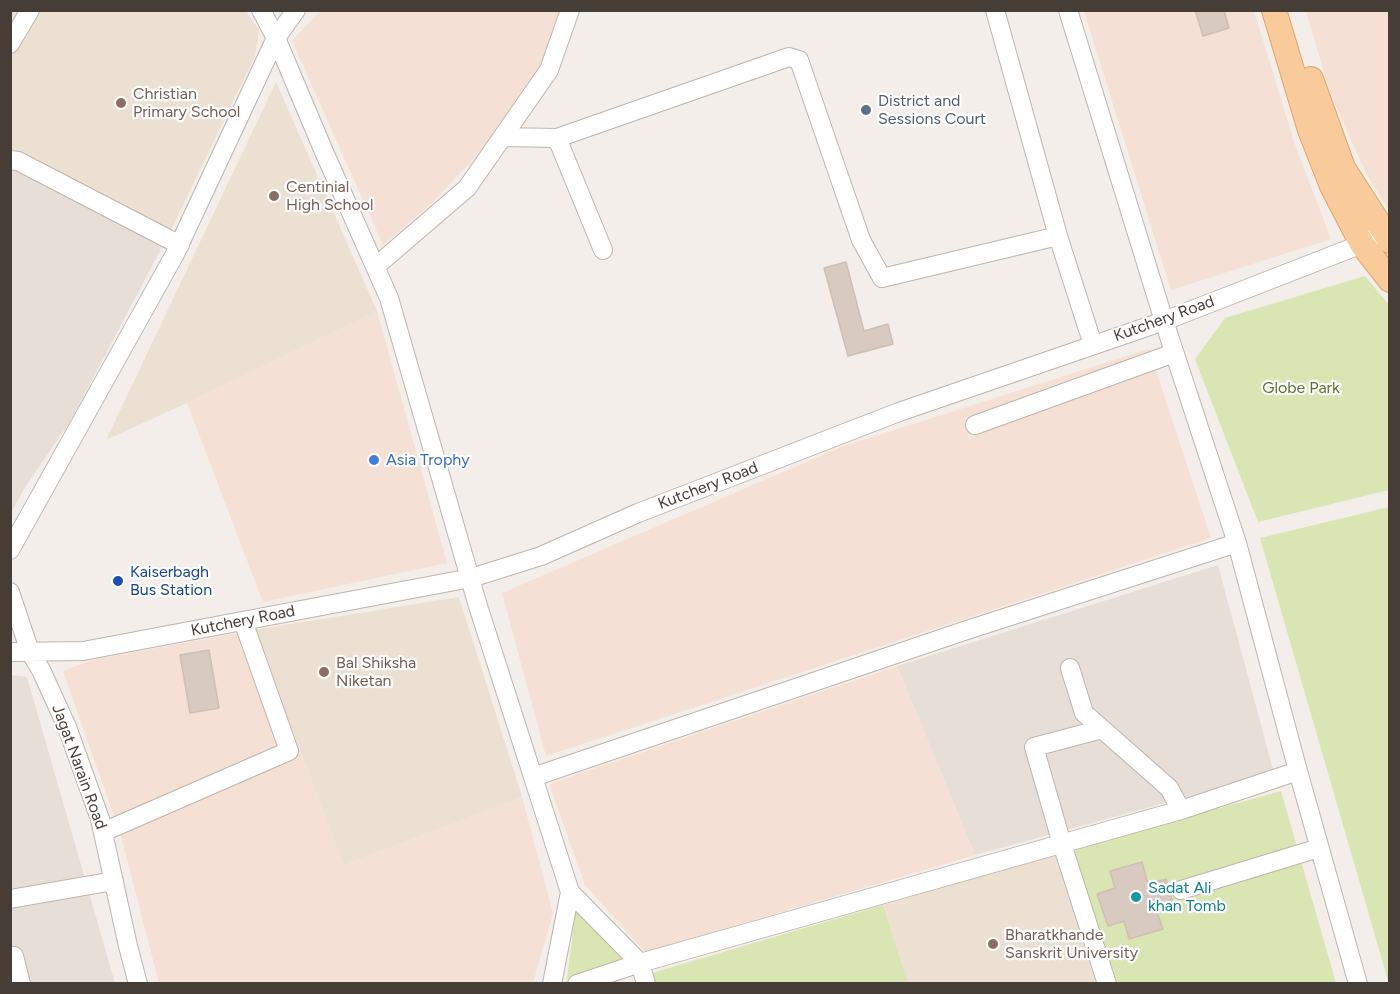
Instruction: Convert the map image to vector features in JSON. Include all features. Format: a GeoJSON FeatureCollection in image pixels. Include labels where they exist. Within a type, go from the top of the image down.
{"type":"FeatureCollection","features":[{"type":"Feature","properties":{"kind":"main road"},"geometry":{"type":"LineString","coordinates":[[1283,15],[1343,168],[1386,237]]}},
{"type":"Feature","properties":{"kind":"main road"},"geometry":{"type":"LineString","coordinates":[[1283,15],[1310,130],[1332,186],[1362,244],[1389,280]]}},
{"type":"Feature","properties":{"kind":"street"},"geometry":{"type":"LineString","coordinates":[[10,44],[30,10]]}},
{"type":"Feature","properties":{"kind":"street"},"geometry":{"type":"LineString","coordinates":[[261,10],[276,38],[324,154],[389,298],[471,578],[570,892],[640,963],[646,984]]}},
{"type":"Feature","properties":{"kind":"street"},"geometry":{"type":"LineString","coordinates":[[10,550],[180,245],[276,38],[296,10]]}},
{"type":"Feature","properties":{"kind":"street"},"geometry":{"type":"LineString","coordinates":[[375,267],[467,188],[549,70],[570,10]]}},
{"type":"Feature","properties":{"kind":"street"},"geometry":{"type":"LineString","coordinates":[[995,10],[1058,236],[1093,345]]}},
{"type":"Feature","properties":{"kind":"street"},"geometry":{"type":"LineString","coordinates":[[1068,10],[1174,353],[1237,543],[1357,983]]}},
{"type":"Feature","properties":{"kind":"street"},"geometry":{"type":"LineString","coordinates":[[503,137],[557,138],[789,57],[799,60],[861,240],[882,278],[1058,236]]}},
{"type":"Feature","properties":{"kind":"street"},"geometry":{"type":"LineString","coordinates":[[557,138],[603,250]]}},
{"type":"Feature","properties":{"kind":"street"},"geometry":{"type":"LineString","coordinates":[[10,160],[18,161],[180,245]]}},
{"type":"Feature","properties":{"kind":"street","name":"Kutchery Road"},"geometry":{"type":"LineString","coordinates":[[10,652],[83,651],[471,578],[541,556],[638,513],[899,411],[1164,321],[1362,244],[1386,237]]}},
{"type":"Feature","properties":{"kind":"street"},"geometry":{"type":"LineString","coordinates":[[975,425],[1174,353]]}},
{"type":"Feature","properties":{"kind":"street"},"geometry":{"type":"LineString","coordinates":[[533,777],[964,631],[1237,543]]}},
{"type":"Feature","properties":{"kind":"street","name":"Jagat Narain Road"},"geometry":{"type":"LineString","coordinates":[[12,600],[30,652],[41,670],[67,727],[103,832],[138,984]]}},
{"type":"Feature","properties":{"kind":"street"},"geometry":{"type":"LineString","coordinates":[[103,832],[289,751],[243,621]]}},
{"type":"Feature","properties":{"kind":"street"},"geometry":{"type":"LineString","coordinates":[[1070,668],[1084,713],[1168,788],[1181,810]]}},
{"type":"Feature","properties":{"kind":"street"},"geometry":{"type":"LineString","coordinates":[[1102,729],[1034,747],[1107,984]]}},
{"type":"Feature","properties":{"kind":"street"},"geometry":{"type":"LineString","coordinates":[[577,984],[640,963],[1181,810],[1298,771]]}},
{"type":"Feature","properties":{"kind":"street"},"geometry":{"type":"LineString","coordinates":[[1181,890],[1320,848]]}},
{"type":"Feature","properties":{"kind":"street"},"geometry":{"type":"LineString","coordinates":[[10,899],[114,881]]}},
{"type":"Feature","properties":{"kind":"street"},"geometry":{"type":"LineString","coordinates":[[552,984],[570,892]]}},
{"type":"Feature","properties":{"kind":"street"},"geometry":{"type":"LineString","coordinates":[[14,956],[21,984]]}},
{"type":"Feature","properties":{"kind":"shaded area","name":"Christian Primary School"},"geometry":{"type":"Polygon","coordinates":[[[11,11],[246,11],[259,30],[255,56],[172,228],[20,150],[11,151],[11,11]]]}},
{"type":"Feature","properties":{"kind":"shaded area"},"geometry":{"type":"Polygon","coordinates":[[[320,11],[560,11],[543,63],[487,144],[432,203],[383,245],[292,41],[320,11]]]}},
{"type":"Feature","properties":{"kind":"shaded area"},"geometry":{"type":"Polygon","coordinates":[[[1084,11],[1254,11],[1295,145],[1331,239],[1171,290],[1084,11]]]}},
{"type":"Feature","properties":{"kind":"shaded area"},"geometry":{"type":"Polygon","coordinates":[[[1306,11],[1389,11],[1389,210],[1366,173],[1330,93],[1306,11]]]}},
{"type":"Feature","properties":{"kind":"shaded area","name":"Centinial High School"},"geometry":{"type":"Polygon","coordinates":[[[276,82],[377,311],[106,440],[276,82]]]}},
{"type":"Feature","properties":{"kind":"shaded area"},"geometry":{"type":"Polygon","coordinates":[[[20,150],[172,228],[71,420],[24,489],[11,513],[10,151],[20,150]]]}},
{"type":"Feature","properties":{"kind":"shaded area"},"geometry":{"type":"Polygon","coordinates":[[[377,311],[447,563],[263,602],[187,403],[377,311]]]}},
{"type":"Feature","properties":{"kind":"shaded area"},"geometry":{"type":"Polygon","coordinates":[[[1149,349],[1211,538],[546,756],[502,593],[841,447],[1149,349]]]}},
{"type":"Feature","properties":{"kind":"shaded area"},"geometry":{"type":"Polygon","coordinates":[[[1218,565],[1274,773],[975,855],[897,666],[1218,565]]]}},
{"type":"Feature","properties":{"kind":"shaded area"},"geometry":{"type":"Polygon","coordinates":[[[459,597],[522,797],[344,865],[254,630],[459,597]]]}},
{"type":"Feature","properties":{"kind":"shaded area"},"geometry":{"type":"Polygon","coordinates":[[[254,630],[344,865],[522,797],[553,913],[533,983],[159,983],[121,836],[63,671],[92,660],[254,630]]]}},
{"type":"Feature","properties":{"kind":"shaded area"},"geometry":{"type":"Polygon","coordinates":[[[897,666],[975,855],[645,952],[585,885],[549,784],[897,666]]]}},
{"type":"Feature","properties":{"kind":"shaded area"},"geometry":{"type":"Polygon","coordinates":[[[11,675],[27,677],[115,983],[11,984],[11,675]]]}},
{"type":"Feature","properties":{"kind":"shaded area","name":"Bharatkhande Sanskrit University"},"geometry":{"type":"Polygon","coordinates":[[[1066,851],[1102,983],[908,983],[883,905],[1066,851]]]}},
{"type":"Feature","properties":{"kind":"green space","name":"Globe Park"},"geometry":{"type":"Polygon","coordinates":[[[1365,276],[1389,305],[1389,490],[1258,522],[1195,359],[1225,318],[1365,276]]]}},
{"type":"Feature","properties":{"kind":"green space"},"geometry":{"type":"Polygon","coordinates":[[[1389,507],[1390,983],[1389,984],[1260,538],[1389,507]]]}},
{"type":"Feature","properties":{"kind":"green space"},"geometry":{"type":"Polygon","coordinates":[[[1281,791],[1336,983],[1102,983],[1066,851],[1281,791]]]}},
{"type":"Feature","properties":{"kind":"green space"},"geometry":{"type":"Polygon","coordinates":[[[883,905],[908,983],[655,984],[652,973],[883,905]]]}},
{"type":"Feature","properties":{"kind":"green space"},"geometry":{"type":"Polygon","coordinates":[[[576,907],[624,959],[567,979],[576,907]]]}},
{"type":"Feature","properties":{"kind":"building"},"geometry":{"type":"Polygon","coordinates":[[[1195,10],[1224,10],[1229,28],[1203,36],[1195,10]]]}},
{"type":"Feature","properties":{"kind":"building"},"geometry":{"type":"Polygon","coordinates":[[[846,262],[864,331],[888,324],[893,344],[848,356],[824,268],[846,262]]]}},
{"type":"Feature","properties":{"kind":"building"},"geometry":{"type":"Polygon","coordinates":[[[209,650],[219,708],[190,713],[180,655],[209,650]]]}},
{"type":"Feature","properties":{"kind":"building"},"geometry":{"type":"Polygon","coordinates":[[[1142,862],[1148,884],[1166,879],[1174,906],[1157,912],[1163,929],[1129,939],[1124,921],[1108,926],[1097,894],[1115,888],[1110,871],[1142,862]]]}},
{"type":"Feature","properties":{"kind":"place","name":"Christian Primary School"},"geometry":{"type":"Point","coordinates":[121,103]}},
{"type":"Feature","properties":{"kind":"place","name":"District and Sessions Court"},"geometry":{"type":"Point","coordinates":[866,110]}},
{"type":"Feature","properties":{"kind":"place","name":"Centinial High School"},"geometry":{"type":"Point","coordinates":[274,196]}},
{"type":"Feature","properties":{"kind":"place","name":"Asia Trophy"},"geometry":{"type":"Point","coordinates":[374,460]}},
{"type":"Feature","properties":{"kind":"place","name":"Kaiserbagh Bus Station"},"geometry":{"type":"Point","coordinates":[118,581]}},
{"type":"Feature","properties":{"kind":"place","name":"Bal Shiksha Niketan"},"geometry":{"type":"Point","coordinates":[324,672]}},
{"type":"Feature","properties":{"kind":"place","name":"Sadat Ali khan Tomb"},"geometry":{"type":"Point","coordinates":[1136,897]}},
{"type":"Feature","properties":{"kind":"place","name":"Bharatkhande Sanskrit University"},"geometry":{"type":"Point","coordinates":[993,944]}}]}
